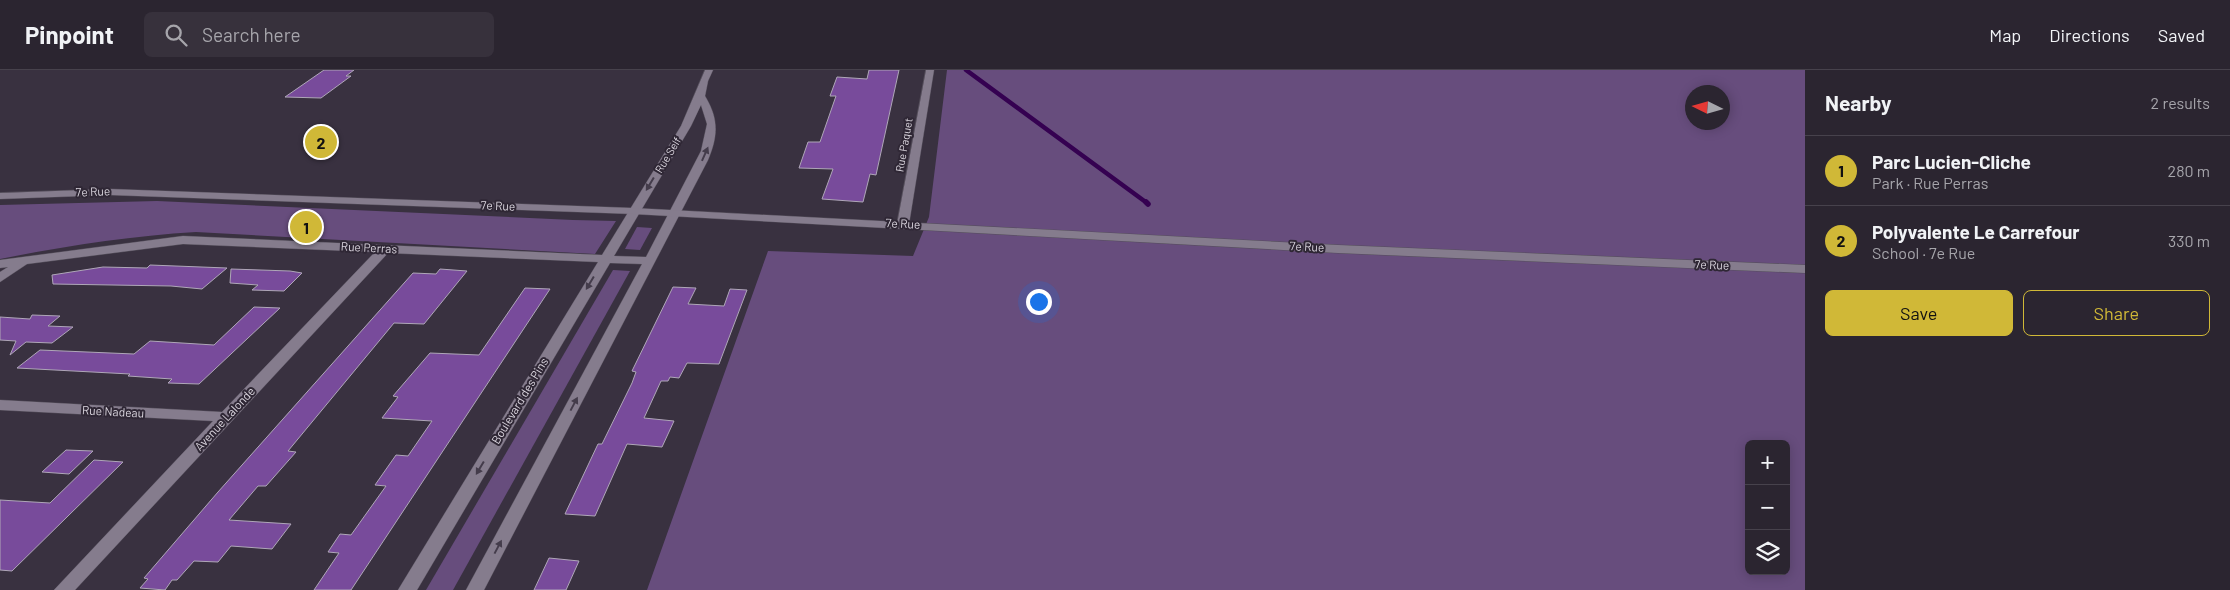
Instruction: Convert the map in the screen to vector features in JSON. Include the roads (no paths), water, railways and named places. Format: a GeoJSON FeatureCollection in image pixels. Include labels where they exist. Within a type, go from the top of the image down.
{"type":"FeatureCollection","features":[{"type":"Feature","properties":{"kind":"street","name":"Rue Self"},"geometry":{"type":"LineString","coordinates":[[634,212],[686,126],[700,96],[703,81],[709,70]]}},
{"type":"Feature","properties":{"kind":"street","name":"Rue Paquet"},"geometry":{"type":"LineString","coordinates":[[903,224],[930,70]]}},
{"type":"Feature","properties":{"kind":"street"},"geometry":{"type":"LineString","coordinates":[[474,590],[676,214],[709,147],[713,129],[709,109],[700,96]]}},
{"type":"Feature","properties":{"kind":"street","name":"7e Rue"},"geometry":{"type":"LineString","coordinates":[[0,196],[110,192],[634,212],[903,224],[1338,249],[1805,269]]}},
{"type":"Feature","properties":{"kind":"street","name":"Boulevard des Pins"},"geometry":{"type":"LineString","coordinates":[[407,590],[634,212]]}},
{"type":"Feature","properties":{"kind":"street","name":"Rue Perras"},"geometry":{"type":"LineString","coordinates":[[0,264],[23,263],[183,240],[650,261]]}},
{"type":"Feature","properties":{"kind":"street","name":"Avenue Lalonde"},"geometry":{"type":"LineString","coordinates":[[63,590],[386,248]]}},
{"type":"Feature","properties":{"kind":"street"},"geometry":{"type":"LineString","coordinates":[[0,278],[23,263]]}},
{"type":"Feature","properties":{"kind":"street","name":"Rue Nadeau"},"geometry":{"type":"LineString","coordinates":[[0,405],[226,417]]}},
{"type":"Feature","properties":{"kind":"waterway"},"geometry":{"type":"LineString","coordinates":[[966,70],[1147,203]]}},
{"type":"Feature","properties":{"kind":"place","name":"Polyvalente Le Carrefour"},"geometry":{"type":"Point","coordinates":[321,142]}},
{"type":"Feature","properties":{"kind":"place","name":"Parc Lucien-Cliche"},"geometry":{"type":"Point","coordinates":[306,227]}}]}
